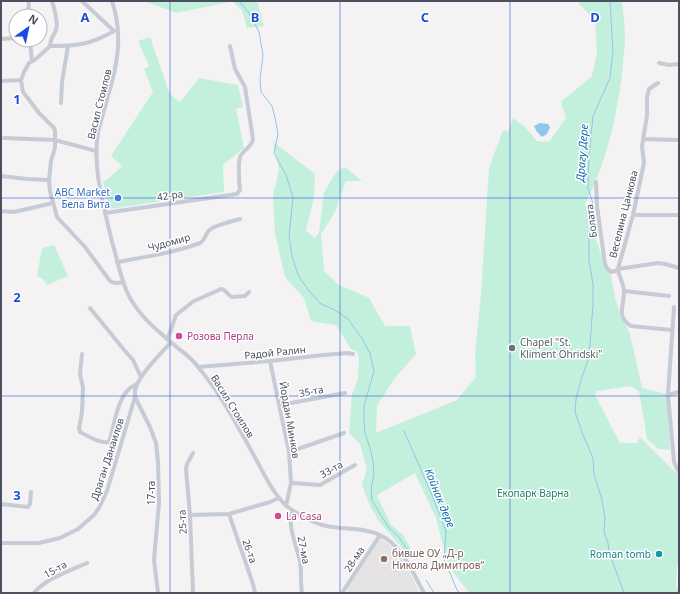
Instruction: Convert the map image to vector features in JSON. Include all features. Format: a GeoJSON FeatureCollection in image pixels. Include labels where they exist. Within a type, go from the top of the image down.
{"type":"FeatureCollection","features":[{"type":"Feature","properties":{"kind":"street"},"geometry":{"type":"LineString","coordinates":[[52,1],[57,24],[56,30],[50,46],[26,66],[21,80],[24,92],[39,113],[54,128],[56,140],[48,180],[56,218],[85,247],[110,281],[114,283],[123,282]]}},
{"type":"Feature","properties":{"kind":"street"},"geometry":{"type":"LineString","coordinates":[[82,1],[114,31],[119,32]]}},
{"type":"Feature","properties":{"kind":"street","name":"Васил Стоилов"},"geometry":{"type":"LineString","coordinates":[[112,1],[116,12],[119,32],[118,58],[98,131],[96,151],[98,180],[105,213],[123,282],[130,297],[140,313],[148,322],[192,359],[198,367],[226,406],[262,470],[279,498],[286,506],[317,524],[365,531],[380,535],[400,551],[424,593]]}},
{"type":"Feature","properties":{"kind":"street"},"geometry":{"type":"LineString","coordinates":[[50,46],[86,44],[100,39],[114,31]]}},
{"type":"Feature","properties":{"kind":"street"},"geometry":{"type":"LineString","coordinates":[[61,103],[62,82],[68,46]]}},
{"type":"Feature","properties":{"kind":"street","name":"42-ра"},"geometry":{"type":"LineString","coordinates":[[105,213],[237,194],[240,190],[240,156],[252,143],[253,139],[245,87],[235,69],[230,46]]}},
{"type":"Feature","properties":{"kind":"street"},"geometry":{"type":"LineString","coordinates":[[30,48],[32,61]]}},
{"type":"Feature","properties":{"kind":"street"},"geometry":{"type":"LineString","coordinates":[[659,63],[669,65],[679,64]]}},
{"type":"Feature","properties":{"kind":"street"},"geometry":{"type":"LineString","coordinates":[[1,81],[21,80]]}},
{"type":"Feature","properties":{"kind":"street","name":"Веселина Цанкова"},"geometry":{"type":"LineString","coordinates":[[658,83],[649,88],[647,98],[647,116],[642,146],[644,163],[633,215],[618,271],[624,291],[622,312],[626,324],[631,326],[672,330]]}},
{"type":"Feature","properties":{"kind":"street"},"geometry":{"type":"LineString","coordinates":[[4,138],[56,140],[96,151]]}},
{"type":"Feature","properties":{"kind":"street"},"geometry":{"type":"LineString","coordinates":[[643,139],[679,140]]}},
{"type":"Feature","properties":{"kind":"street"},"geometry":{"type":"LineString","coordinates":[[1,176],[48,180]]}},
{"type":"Feature","properties":{"kind":"street","name":"Болата"},"geometry":{"type":"LineString","coordinates":[[596,182],[597,206],[605,264],[611,272],[618,269]]}},
{"type":"Feature","properties":{"kind":"street"},"geometry":{"type":"LineString","coordinates":[[1,211],[14,212],[53,203]]}},
{"type":"Feature","properties":{"kind":"street"},"geometry":{"type":"LineString","coordinates":[[633,215],[679,216]]}},
{"type":"Feature","properties":{"kind":"street","name":"Чудомир"},"geometry":{"type":"LineString","coordinates":[[118,262],[163,254],[188,247],[202,242],[207,232],[213,227],[240,219]]}},
{"type":"Feature","properties":{"kind":"street","name":"Веселина Цанкова"},"geometry":{"type":"LineString","coordinates":[[618,269],[658,263],[679,268]]}},
{"type":"Feature","properties":{"kind":"street"},"geometry":{"type":"LineString","coordinates":[[169,340],[176,315],[200,297],[220,289],[223,289],[232,297],[245,296],[249,292]]}},
{"type":"Feature","properties":{"kind":"street"},"geometry":{"type":"LineString","coordinates":[[624,291],[669,296]]}},
{"type":"Feature","properties":{"kind":"street"},"geometry":{"type":"LineString","coordinates":[[674,307],[668,395],[674,462],[679,472]]}},
{"type":"Feature","properties":{"kind":"street"},"geometry":{"type":"LineString","coordinates":[[90,308],[124,351],[133,360],[141,377]]}},
{"type":"Feature","properties":{"kind":"street","name":"Драган Данаилов"},"geometry":{"type":"LineString","coordinates":[[1,543],[38,543],[60,538],[78,529],[94,515],[107,491],[135,397],[137,384],[169,340]]}},
{"type":"Feature","properties":{"kind":"street"},"geometry":{"type":"LineString","coordinates":[[82,354],[80,374],[83,388],[82,412],[79,428],[80,432],[94,439],[106,443],[109,442],[117,410],[124,395],[130,388],[137,384]]}},
{"type":"Feature","properties":{"kind":"street","name":"Радой Ралин"},"geometry":{"type":"LineString","coordinates":[[198,367],[324,355],[353,354]]}},
{"type":"Feature","properties":{"kind":"street","name":"Йордан Минков"},"geometry":{"type":"LineString","coordinates":[[270,361],[289,452],[291,483],[286,506]]}},
{"type":"Feature","properties":{"kind":"street","name":"35-та"},"geometry":{"type":"LineString","coordinates":[[280,405],[345,392]]}},
{"type":"Feature","properties":{"kind":"street"},"geometry":{"type":"LineString","coordinates":[[668,395],[679,392]]}},
{"type":"Feature","properties":{"kind":"street","name":"17-та"},"geometry":{"type":"LineString","coordinates":[[135,397],[156,443],[159,503],[154,560],[158,593]]}},
{"type":"Feature","properties":{"kind":"street"},"geometry":{"type":"LineString","coordinates":[[289,452],[344,433]]}},
{"type":"Feature","properties":{"kind":"street","name":"25-та"},"geometry":{"type":"LineString","coordinates":[[193,453],[186,469],[190,516],[193,593]]}},
{"type":"Feature","properties":{"kind":"street","name":"33-та"},"geometry":{"type":"LineString","coordinates":[[291,483],[320,485],[354,465]]}},
{"type":"Feature","properties":{"kind":"street"},"geometry":{"type":"LineString","coordinates":[[1,504],[28,508],[30,504],[31,492]]}},
{"type":"Feature","properties":{"kind":"street"},"geometry":{"type":"LineString","coordinates":[[190,516],[229,514],[279,498]]}},
{"type":"Feature","properties":{"kind":"street","name":"27-ма"},"geometry":{"type":"LineString","coordinates":[[293,511],[291,515],[292,528],[300,561],[300,586],[302,593]]}},
{"type":"Feature","properties":{"kind":"street","name":"26-та"},"geometry":{"type":"LineString","coordinates":[[229,514],[255,593]]}},
{"type":"Feature","properties":{"kind":"street","name":"28-ма"},"geometry":{"type":"LineString","coordinates":[[342,593],[380,535]]}},
{"type":"Feature","properties":{"kind":"street","name":"15-та"},"geometry":{"type":"LineString","coordinates":[[34,593],[38,588],[63,572],[87,563]]}},
{"type":"Feature","properties":{"kind":"shaded area","name":"бивше ОУ „Д-р Никола Димитров“"},"geometry":{"type":"Polygon","coordinates":[[[380,537],[398,553],[420,593],[353,593],[345,590],[380,537]]]}},
{"type":"Feature","properties":{"kind":"green space"},"geometry":{"type":"Polygon","coordinates":[[[146,1],[228,1],[230,2],[176,13],[146,1]]]}},
{"type":"Feature","properties":{"kind":"green space"},"geometry":{"type":"Polygon","coordinates":[[[232,1],[257,1],[264,26],[247,28],[242,10],[232,1]]]}},
{"type":"Feature","properties":{"kind":"green space","name":"Екопарк Варна"},"geometry":{"type":"Polygon","coordinates":[[[577,1],[622,1],[625,41],[615,118],[600,171],[585,204],[605,267],[611,276],[615,298],[620,313],[630,334],[642,388],[667,393],[670,450],[658,449],[647,439],[639,391],[631,386],[597,391],[595,395],[620,443],[637,443],[640,437],[679,476],[679,565],[677,566],[676,588],[679,588],[679,593],[469,593],[448,565],[436,518],[415,473],[377,495],[391,525],[403,535],[413,553],[409,556],[379,521],[370,506],[362,485],[367,469],[360,444],[349,433],[352,394],[358,379],[359,357],[356,351],[351,349],[336,325],[311,321],[304,298],[285,277],[275,233],[273,196],[279,170],[273,142],[315,174],[314,197],[306,231],[315,238],[319,233],[324,193],[336,172],[345,167],[362,181],[346,181],[335,212],[321,234],[324,271],[339,285],[369,298],[385,326],[410,326],[416,354],[395,378],[377,405],[376,433],[457,400],[476,377],[475,354],[481,294],[489,168],[503,130],[508,132],[513,118],[525,127],[537,141],[549,142],[566,118],[561,102],[592,76],[597,51],[595,21],[577,1]]]}},
{"type":"Feature","properties":{"kind":"green space"},"geometry":{"type":"Polygon","coordinates":[[[150,37],[169,92],[180,102],[199,78],[238,85],[243,107],[236,109],[244,148],[223,165],[224,192],[109,209],[103,181],[108,179],[122,166],[111,156],[153,92],[144,69],[149,66],[138,41],[150,37]]]}},
{"type":"Feature","properties":{"kind":"green space"},"geometry":{"type":"Polygon","coordinates":[[[54,245],[68,276],[47,285],[43,279],[37,276],[42,248],[54,245]]]}},
{"type":"Feature","properties":{"kind":"water"},"geometry":{"type":"Polygon","coordinates":[[[540,123],[548,124],[550,127],[547,134],[542,137],[534,126],[540,123]]]}},
{"type":"Feature","properties":{"kind":"waterway","name":"Кайнак дере"},"geometry":{"type":"LineString","coordinates":[[239,1],[249,13],[259,32],[263,55],[260,79],[261,92],[272,106],[278,134],[274,153],[286,175],[293,197],[289,236],[292,256],[298,275],[309,291],[321,304],[335,310],[348,319],[370,353],[374,371],[364,406],[364,421],[365,433],[373,461],[374,475],[371,488],[372,500],[389,528],[398,536],[409,552]]}},
{"type":"Feature","properties":{"kind":"waterway","name":"Драгу Дере"},"geometry":{"type":"LineString","coordinates":[[609,552],[608,543],[604,532],[605,519],[602,500],[594,474],[593,458],[575,412],[576,399],[589,357],[593,305],[593,284],[589,261],[589,232],[595,210],[588,188],[589,156],[593,116],[610,78],[613,51],[610,1]]}},
{"type":"Feature","properties":{"kind":"waterway","name":"Кайнак дере"},"geometry":{"type":"LineString","coordinates":[[404,431],[446,531],[444,559],[457,590],[460,593]]}},
{"type":"Feature","properties":{"kind":"waterway"},"geometry":{"type":"LineString","coordinates":[[612,560],[624,593]]}},
{"type":"Feature","properties":{"kind":"waterway","name":"Кайнак дере"},"geometry":{"type":"LineString","coordinates":[[426,580],[434,593]]}},
{"type":"Feature","properties":{"kind":"place","name":"ABC Market Бела Вита"},"geometry":{"type":"Point","coordinates":[118,198]}},
{"type":"Feature","properties":{"kind":"place","name":"Розова Перла"},"geometry":{"type":"Point","coordinates":[179,336]}},
{"type":"Feature","properties":{"kind":"place","name":"Chapel \"St. Kliment Ohridski\""},"geometry":{"type":"Point","coordinates":[512,348]}},
{"type":"Feature","properties":{"kind":"place","name":"La Casa"},"geometry":{"type":"Point","coordinates":[278,516]}},
{"type":"Feature","properties":{"kind":"place","name":"Roman tomb"},"geometry":{"type":"Point","coordinates":[659,554]}},
{"type":"Feature","properties":{"kind":"place","name":"бивше ОУ „Д-р Никола Димитров“"},"geometry":{"type":"Point","coordinates":[384,559]}}]}
